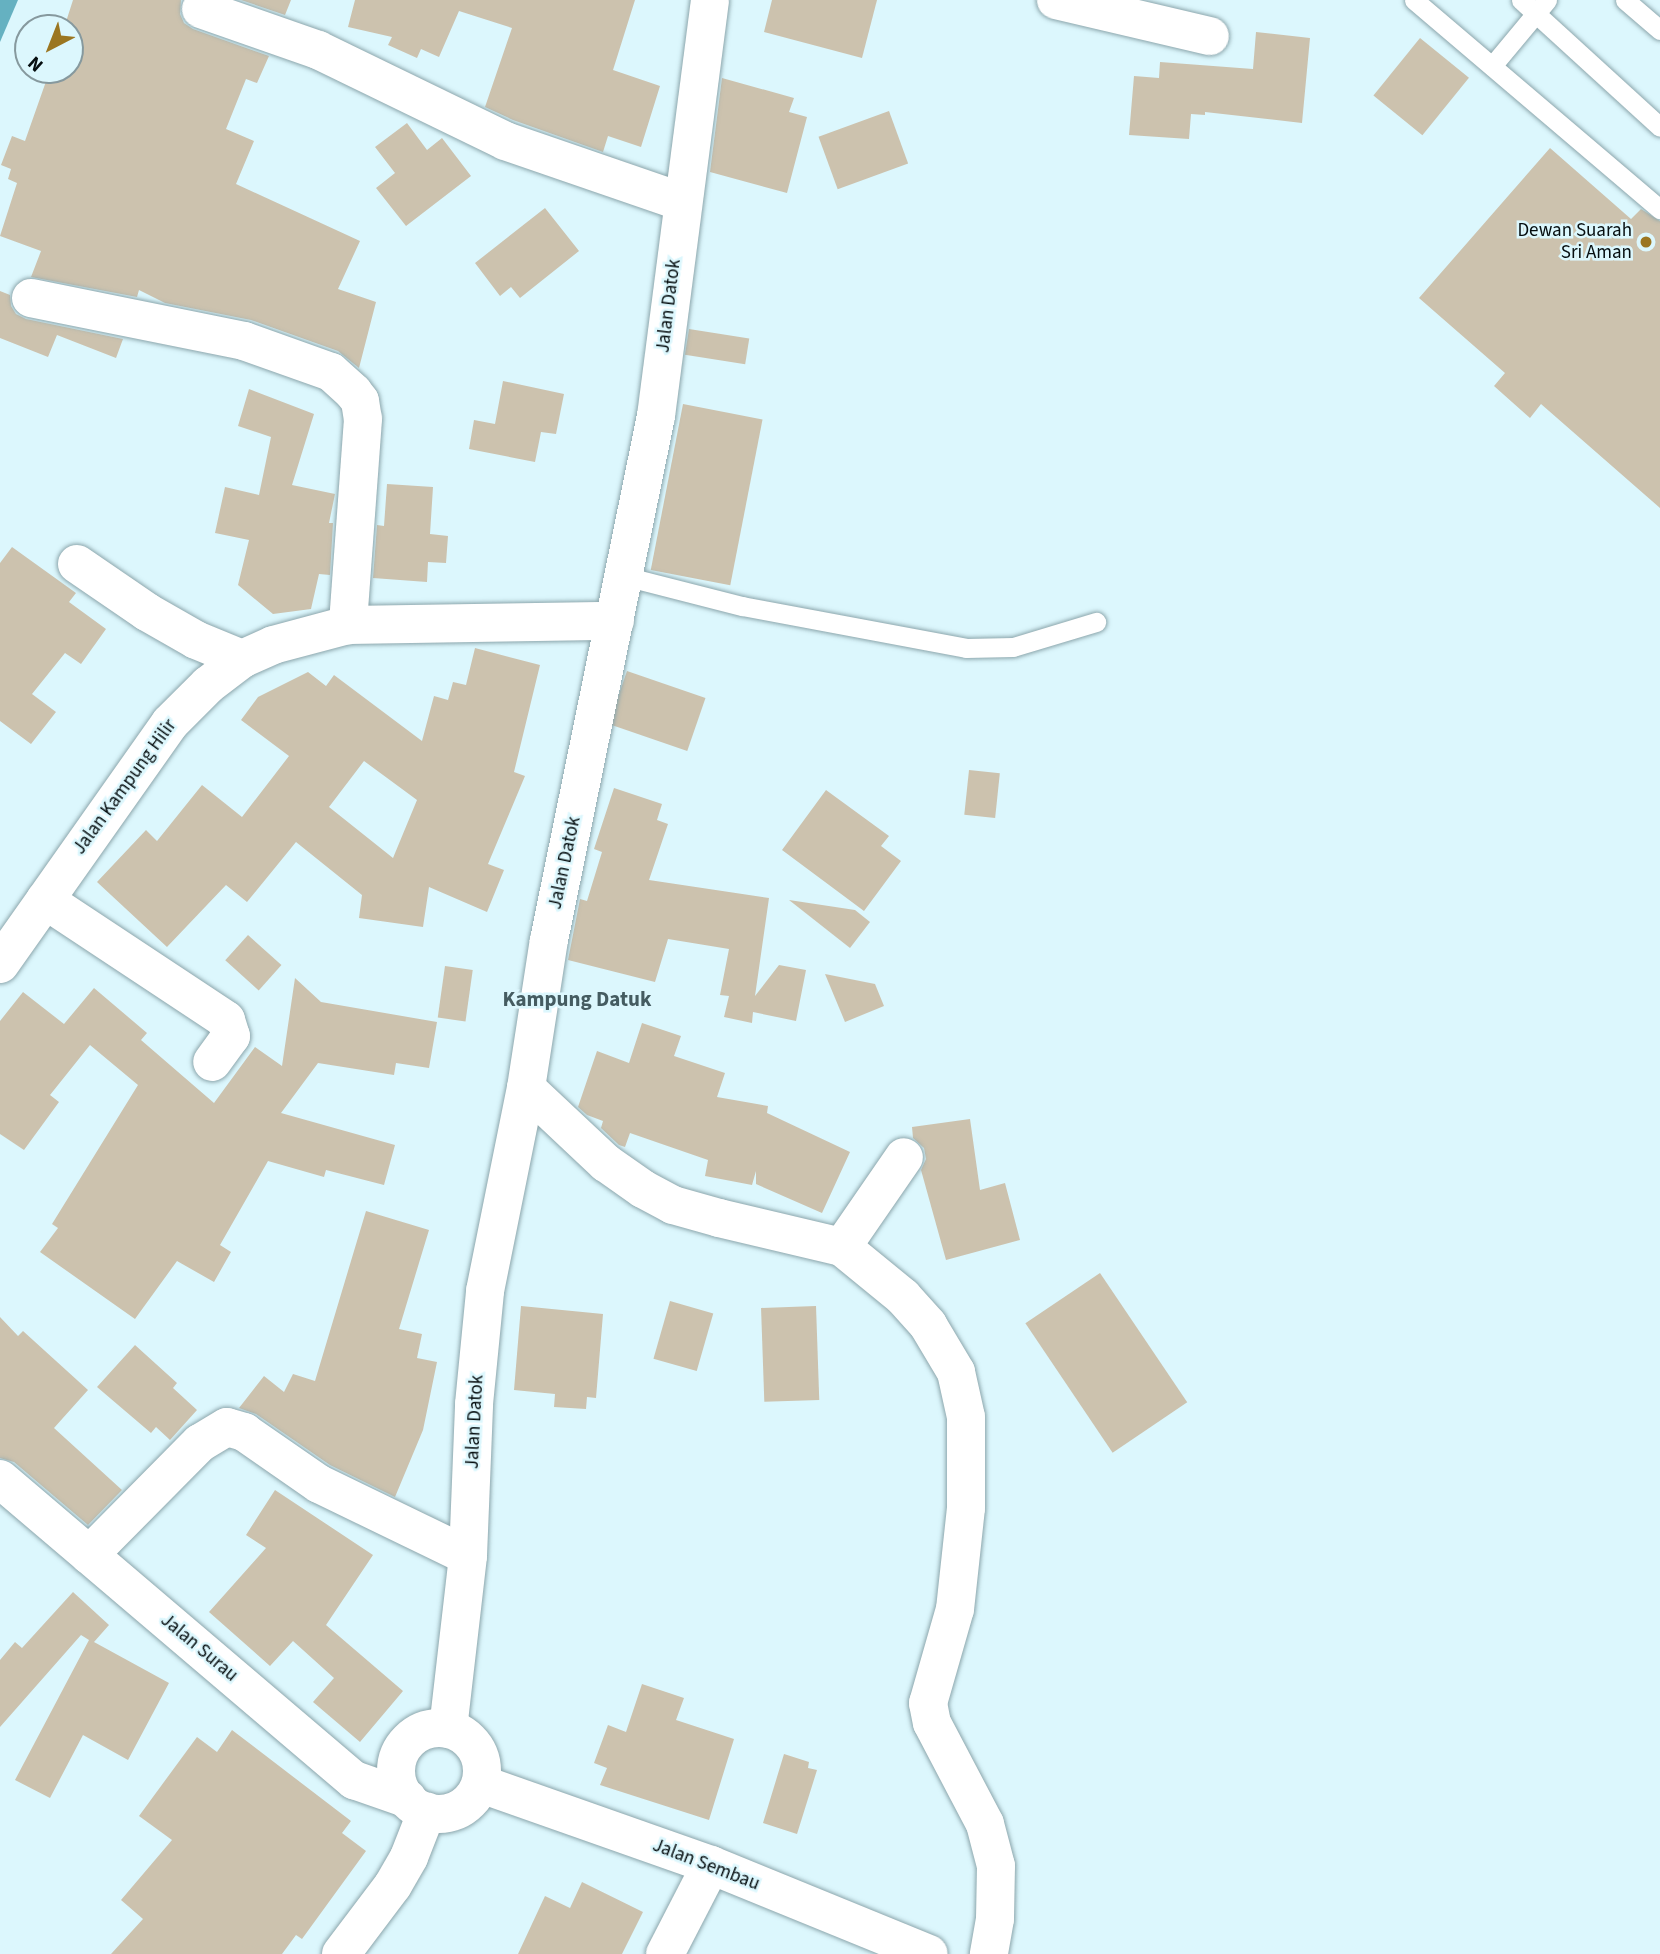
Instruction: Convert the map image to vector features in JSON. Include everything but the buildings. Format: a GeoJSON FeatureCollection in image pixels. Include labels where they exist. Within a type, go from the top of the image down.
{"type":"FeatureCollection","features":[{"type":"Feature","properties":{"kind":"street","name":"Jalan Datok"},"geometry":{"type":"LineString","coordinates":[[448,1729],[468,1556],[474,1404],[485,1291],[526,1088],[549,940],[656,416],[710,0]]}},
{"type":"Feature","properties":{"kind":"street"},"geometry":{"type":"LineString","coordinates":[[1056,0],[1210,36]]}},
{"type":"Feature","properties":{"kind":"street"},"geometry":{"type":"LineString","coordinates":[[201,9],[318,50],[505,141],[682,202]]}},
{"type":"Feature","properties":{"kind":"street"},"geometry":{"type":"LineString","coordinates":[[31,298],[244,341],[331,372],[354,392],[360,401],[363,419],[348,625]]}},
{"type":"Feature","properties":{"kind":"street"},"geometry":{"type":"LineString","coordinates":[[77,564],[147,612],[196,640],[242,659]]}},
{"type":"Feature","properties":{"kind":"street","name":"Jalan Kampung Hilir"},"geometry":{"type":"LineString","coordinates":[[0,964],[170,723],[208,685],[242,659],[273,645],[348,625],[615,621]]}},
{"type":"Feature","properties":{"kind":"street"},"geometry":{"type":"LineString","coordinates":[[45,900],[226,1020],[231,1036],[212,1062]]}},
{"type":"Feature","properties":{"kind":"street"},"geometry":{"type":"LineString","coordinates":[[526,1088],[606,1163],[643,1189],[673,1205],[842,1247],[903,1297],[928,1325],[956,1372],[966,1417],[966,1508],[955,1609],[928,1703],[932,1723],[985,1824],[996,1866],[995,1919],[989,1954]]}},
{"type":"Feature","properties":{"kind":"street"},"geometry":{"type":"LineString","coordinates":[[842,1247],[904,1157]]}},
{"type":"Feature","properties":{"kind":"street"},"geometry":{"type":"LineString","coordinates":[[89,1555],[200,1443],[227,1427],[244,1432],[319,1484],[468,1556]]}},
{"type":"Feature","properties":{"kind":"street","name":"Jalan Surau"},"geometry":{"type":"LineString","coordinates":[[0,1479],[354,1780],[417,1805]]}},
{"type":"Feature","properties":{"kind":"street"},"geometry":{"type":"LineString","coordinates":[[434,1728],[461,1733],[472,1742],[480,1755],[481,1784],[463,1806],[450,1812],[417,1805],[397,1778],[401,1751],[409,1740],[420,1732],[434,1728]]}},
{"type":"Feature","properties":{"kind":"street","name":"Jalan Sembau"},"geometry":{"type":"LineString","coordinates":[[481,1784],[711,1865],[929,1954]]}},
{"type":"Feature","properties":{"kind":"street"},"geometry":{"type":"LineString","coordinates":[[341,1954],[393,1885],[408,1857],[417,1805]]}},
{"type":"Feature","properties":{"kind":"street"},"geometry":{"type":"LineString","coordinates":[[665,1954],[711,1865]]}},
{"type":"Feature","properties":{"kind":"lane"},"geometry":{"type":"LineString","coordinates":[[1414,0],[1660,209]]}},
{"type":"Feature","properties":{"kind":"lane"},"geometry":{"type":"LineString","coordinates":[[1521,0],[1542,7],[1660,127]]}},
{"type":"Feature","properties":{"kind":"lane"},"geometry":{"type":"LineString","coordinates":[[1625,0],[1660,30]]}},
{"type":"Feature","properties":{"kind":"lane"},"geometry":{"type":"LineString","coordinates":[[1492,66],[1542,7]]}},
{"type":"Feature","properties":{"kind":"lane"},"geometry":{"type":"LineString","coordinates":[[624,576],[742,606],[966,648],[1013,647],[1096,622]]}},
{"type":"Feature","properties":{"kind":"water"},"geometry":{"type":"Polygon","coordinates":[[[0,0],[18,0],[0,42],[0,0]]]}},
{"type":"Feature","properties":{"kind":"place","name":"Dewan Suarah Sri Aman"},"geometry":{"type":"Point","coordinates":[1646,242]}},
{"type":"Feature","properties":{"kind":"district","name":"Kampung Datuk"},"geometry":{"type":"Point","coordinates":[577,999]}}]}
